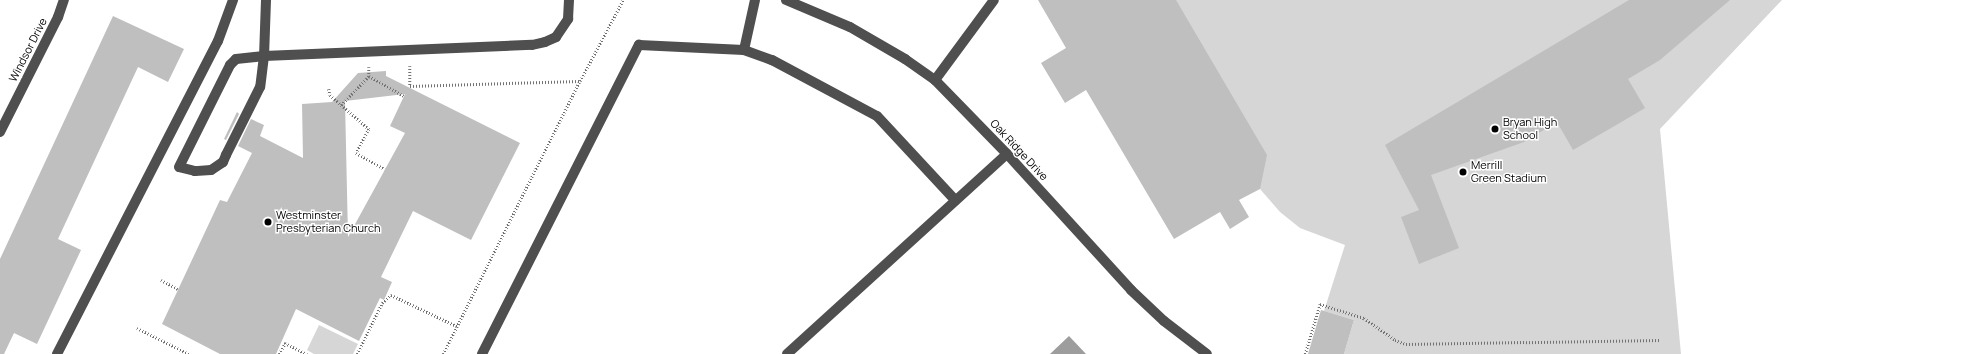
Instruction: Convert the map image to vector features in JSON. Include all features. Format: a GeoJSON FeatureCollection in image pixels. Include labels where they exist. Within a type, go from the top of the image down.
{"type":"FeatureCollection","features":[{"type":"Feature","properties":{"kind":"street","name":"Windsor Drive"},"geometry":{"type":"LineString","coordinates":[[0,132],[58,17],[64,0]]}},
{"type":"Feature","properties":{"kind":"street"},"geometry":{"type":"LineString","coordinates":[[57,354],[218,41],[233,0]]}},
{"type":"Feature","properties":{"kind":"street"},"geometry":{"type":"LineString","coordinates":[[266,0],[264,56],[260,87],[222,162],[210,170],[203,171],[195,171],[179,167],[230,65],[236,59],[264,56],[532,45],[545,42],[556,37],[568,19],[569,0]]}},
{"type":"Feature","properties":{"kind":"street"},"geometry":{"type":"LineString","coordinates":[[744,50],[755,0]]}},
{"type":"Feature","properties":{"kind":"street","name":"Oak Ridge Drive"},"geometry":{"type":"LineString","coordinates":[[786,0],[812,10],[867,36],[905,59],[934,80],[1007,154],[1131,290],[1164,321],[1207,354]]}},
{"type":"Feature","properties":{"kind":"street"},"geometry":{"type":"LineString","coordinates":[[934,80],[994,0]]}},
{"type":"Feature","properties":{"kind":"street"},"geometry":{"type":"LineString","coordinates":[[482,354],[639,45],[744,50],[772,60],[877,116],[955,200]]}},
{"type":"Feature","properties":{"kind":"street"},"geometry":{"type":"LineString","coordinates":[[787,354],[1007,154]]}},
{"type":"Feature","properties":{"kind":"path"},"geometry":{"type":"LineString","coordinates":[[443,354],[580,81],[623,0]]}},
{"type":"Feature","properties":{"kind":"path"},"geometry":{"type":"LineString","coordinates":[[410,50],[410,86],[580,81]]}},
{"type":"Feature","properties":{"kind":"path"},"geometry":{"type":"LineString","coordinates":[[341,104],[369,76],[404,96]]}},
{"type":"Feature","properties":{"kind":"path"},"geometry":{"type":"LineString","coordinates":[[329,89],[330,95],[369,129],[356,153],[385,169]]}},
{"type":"Feature","properties":{"kind":"path"},"geometry":{"type":"LineString","coordinates":[[161,280],[178,289]]}},
{"type":"Feature","properties":{"kind":"path"},"geometry":{"type":"LineString","coordinates":[[357,354],[382,303],[391,295],[457,326]]}},
{"type":"Feature","properties":{"kind":"path"},"geometry":{"type":"LineString","coordinates":[[1305,354],[1320,304],[1364,318],[1395,340],[1406,344],[1661,340]]}},
{"type":"Feature","properties":{"kind":"path"},"geometry":{"type":"LineString","coordinates":[[137,328],[189,354]]}},
{"type":"Feature","properties":{"kind":"path"},"geometry":{"type":"LineString","coordinates":[[279,354],[284,343],[307,354]]}},
{"type":"Feature","properties":{"kind":"shaded area","name":"Merrill Green Stadium"},"geometry":{"type":"Polygon","coordinates":[[[1173,0],[1782,0],[1660,129],[1681,354],[1344,354],[1354,320],[1324,311],[1345,245],[1300,228],[1280,212],[1260,189],[1173,0]]]}},
{"type":"Feature","properties":{"kind":"shaded area"},"geometry":{"type":"Polygon","coordinates":[[[319,325],[358,344],[353,354],[314,354],[307,350],[319,325]]]}},
{"type":"Feature","properties":{"kind":"shaded area"},"geometry":{"type":"Polygon","coordinates":[[[1069,336],[1086,354],[1050,354],[1069,336]]]}},
{"type":"Feature","properties":{"kind":"building"},"geometry":{"type":"Polygon","coordinates":[[[1038,0],[1176,0],[1267,155],[1260,189],[1239,200],[1249,217],[1230,229],[1220,212],[1174,239],[1086,90],[1065,103],[1041,63],[1066,48],[1038,0]]]}},
{"type":"Feature","properties":{"kind":"building"},"geometry":{"type":"Polygon","coordinates":[[[1629,0],[1730,0],[1660,60],[1628,79],[1645,108],[1618,124],[1573,150],[1557,122],[1524,142],[1431,175],[1459,248],[1419,264],[1401,217],[1419,210],[1385,145],[1629,0]]]}},
{"type":"Feature","properties":{"kind":"building"},"geometry":{"type":"Polygon","coordinates":[[[113,16],[184,49],[168,82],[138,67],[58,239],[81,250],[37,344],[14,333],[4,354],[0,354],[0,259],[113,16]]]}},
{"type":"Feature","properties":{"kind":"building","name":"Westminster Presbyterian Church"},"geometry":{"type":"Polygon","coordinates":[[[386,71],[386,76],[520,143],[471,240],[413,211],[381,277],[392,282],[384,300],[380,298],[359,341],[296,309],[276,354],[220,354],[162,324],[220,200],[227,202],[252,153],[238,146],[251,119],[264,125],[260,136],[303,158],[302,104],[332,102],[358,73],[386,71]],[[405,94],[345,101],[348,237],[405,133],[390,126],[405,94]]]}},
{"type":"Feature","properties":{"kind":"building"},"geometry":{"type":"Polygon","coordinates":[[[237,112],[239,114],[226,140],[224,139],[237,112]]]}},
{"type":"Feature","properties":{"kind":"building"},"geometry":{"type":"Polygon","coordinates":[[[1321,310],[1354,320],[1344,354],[1308,354],[1321,310]]]}},
{"type":"Feature","properties":{"kind":"place","name":"Bryan High School"},"geometry":{"type":"Point","coordinates":[1495,129]}},
{"type":"Feature","properties":{"kind":"place","name":"Merrill Green Stadium"},"geometry":{"type":"Point","coordinates":[1463,172]}},
{"type":"Feature","properties":{"kind":"place","name":"Westminster Presbyterian Church"},"geometry":{"type":"Point","coordinates":[268,222]}}]}
